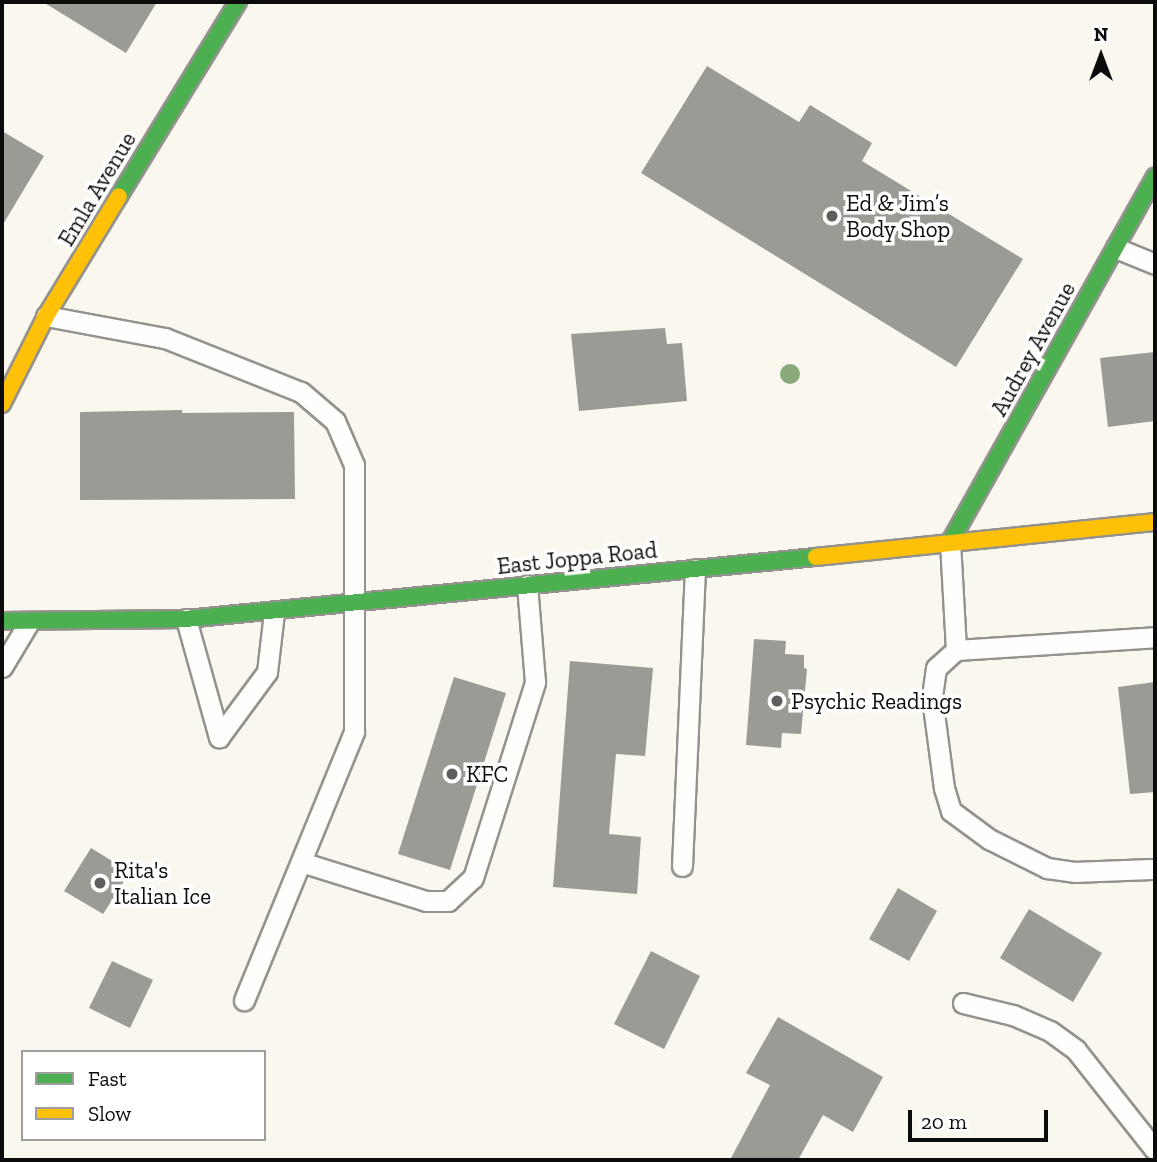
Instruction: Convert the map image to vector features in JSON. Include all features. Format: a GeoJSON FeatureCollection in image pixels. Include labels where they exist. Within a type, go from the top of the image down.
{"type":"FeatureCollection","features":[{"type":"Feature","properties":{"kind":"main road","name":"Emla Avenue"},"geometry":{"type":"LineString","coordinates":[[2,404],[46,316],[238,2]]}},
{"type":"Feature","properties":{"kind":"main road","name":"Audrey Avenue"},"geometry":{"type":"LineString","coordinates":[[950,542],[1155,177]]}},
{"type":"Feature","properties":{"kind":"main road","name":"East Joppa Road"},"geometry":{"type":"LineString","coordinates":[[2,621],[186,619],[274,612],[1155,522]]}},
{"type":"Feature","properties":{"kind":"lane"},"geometry":{"type":"LineString","coordinates":[[1116,248],[1155,264]]}},
{"type":"Feature","properties":{"kind":"lane"},"geometry":{"type":"LineString","coordinates":[[46,316],[165,338],[301,392],[335,421],[354,466],[354,732],[244,1000]]}},
{"type":"Feature","properties":{"kind":"lane"},"geometry":{"type":"LineString","coordinates":[[950,542],[956,650]]}},
{"type":"Feature","properties":{"kind":"lane"},"geometry":{"type":"LineString","coordinates":[[682,866],[695,569]]}},
{"type":"Feature","properties":{"kind":"lane"},"geometry":{"type":"LineString","coordinates":[[301,862],[426,901],[449,901],[473,878],[535,682],[527,585]]}},
{"type":"Feature","properties":{"kind":"lane"},"geometry":{"type":"LineString","coordinates":[[186,619],[219,737],[267,672],[274,612]]}},
{"type":"Feature","properties":{"kind":"lane"},"geometry":{"type":"LineString","coordinates":[[2,667],[29,622]]}},
{"type":"Feature","properties":{"kind":"lane"},"geometry":{"type":"LineString","coordinates":[[1155,636],[956,650],[936,668],[932,698],[944,788],[951,811],[989,839],[1047,868],[1076,872],[1155,869]]}},
{"type":"Feature","properties":{"kind":"lane"},"geometry":{"type":"LineString","coordinates":[[963,1003],[1013,1015],[1051,1031],[1076,1050],[1155,1150]]}},
{"type":"Feature","properties":{"kind":"building"},"geometry":{"type":"Polygon","coordinates":[[[43,2],[157,2],[126,53],[43,2]]]}},
{"type":"Feature","properties":{"kind":"building","name":"Ed & Jim’s Body Shop"},"geometry":{"type":"Polygon","coordinates":[[[707,66],[799,122],[810,105],[872,143],[862,161],[1023,259],[956,367],[641,173],[707,66]]]}},
{"type":"Feature","properties":{"kind":"building"},"geometry":{"type":"Polygon","coordinates":[[[2,131],[44,156],[2,226],[2,131]]]}},
{"type":"Feature","properties":{"kind":"building"},"geometry":{"type":"Polygon","coordinates":[[[665,328],[667,344],[682,343],[687,401],[579,411],[571,334],[665,328]]]}},
{"type":"Feature","properties":{"kind":"building"},"geometry":{"type":"Polygon","coordinates":[[[1155,352],[1155,421],[1108,427],[1100,358],[1155,352]]]}},
{"type":"Feature","properties":{"kind":"building"},"geometry":{"type":"Polygon","coordinates":[[[182,410],[182,413],[294,412],[295,499],[80,500],[80,412],[182,410]]]}},
{"type":"Feature","properties":{"kind":"building","name":"Psychic Readings"},"geometry":{"type":"Polygon","coordinates":[[[754,639],[786,641],[785,654],[804,655],[804,668],[807,669],[801,734],[782,733],[781,748],[746,745],[754,639]]]}},
{"type":"Feature","properties":{"kind":"building"},"geometry":{"type":"Polygon","coordinates":[[[570,661],[653,668],[645,756],[616,754],[609,834],[641,837],[637,894],[553,887],[570,661]]]}},
{"type":"Feature","properties":{"kind":"building","name":"KFC"},"geometry":{"type":"Polygon","coordinates":[[[454,677],[506,693],[450,870],[398,854],[454,677]]]}},
{"type":"Feature","properties":{"kind":"building"},"geometry":{"type":"Polygon","coordinates":[[[1155,682],[1155,792],[1130,794],[1118,687],[1155,682]]]}},
{"type":"Feature","properties":{"kind":"building","name":"Rita's Italian Ice"},"geometry":{"type":"Polygon","coordinates":[[[91,848],[130,872],[103,914],[64,891],[91,848]]]}},
{"type":"Feature","properties":{"kind":"building"},"geometry":{"type":"Polygon","coordinates":[[[898,888],[937,911],[909,961],[869,939],[898,888]]]}},
{"type":"Feature","properties":{"kind":"building"},"geometry":{"type":"Polygon","coordinates":[[[1029,909],[1102,953],[1073,1002],[1000,958],[1029,909]]]}},
{"type":"Feature","properties":{"kind":"building"},"geometry":{"type":"Polygon","coordinates":[[[651,951],[700,976],[664,1049],[614,1024],[651,951]]]}},
{"type":"Feature","properties":{"kind":"building"},"geometry":{"type":"Polygon","coordinates":[[[112,961],[153,980],[130,1028],[89,1008],[112,961]]]}},
{"type":"Feature","properties":{"kind":"building"},"geometry":{"type":"Polygon","coordinates":[[[778,1017],[883,1077],[853,1132],[823,1115],[798,1160],[730,1160],[770,1085],[746,1073],[778,1017]]]}},
{"type":"Feature","properties":{"kind":"traffic: fast"},"geometry":{"type":"LineString","coordinates":[[119,196],[238,2]]}},
{"type":"Feature","properties":{"kind":"traffic: fast"},"geometry":{"type":"LineString","coordinates":[[950,542],[1155,177]]}},
{"type":"Feature","properties":{"kind":"traffic: fast"},"geometry":{"type":"LineString","coordinates":[[2,621],[186,619],[816,557]]}},
{"type":"Feature","properties":{"kind":"traffic: slow"},"geometry":{"type":"LineString","coordinates":[[2,404],[46,316],[119,196]]}},
{"type":"Feature","properties":{"kind":"traffic: slow"},"geometry":{"type":"LineString","coordinates":[[816,557],[1155,522]]}},
{"type":"Feature","properties":{"kind":"place","name":"Ed & Jim’s Body Shop"},"geometry":{"type":"Point","coordinates":[832,216]}},
{"type":"Feature","properties":{"kind":"place","name":"Psychic Readings"},"geometry":{"type":"Point","coordinates":[777,701]}},
{"type":"Feature","properties":{"kind":"place","name":"KFC"},"geometry":{"type":"Point","coordinates":[452,774]}},
{"type":"Feature","properties":{"kind":"place","name":"Rita's Italian Ice"},"geometry":{"type":"Point","coordinates":[100,883]}}]}
